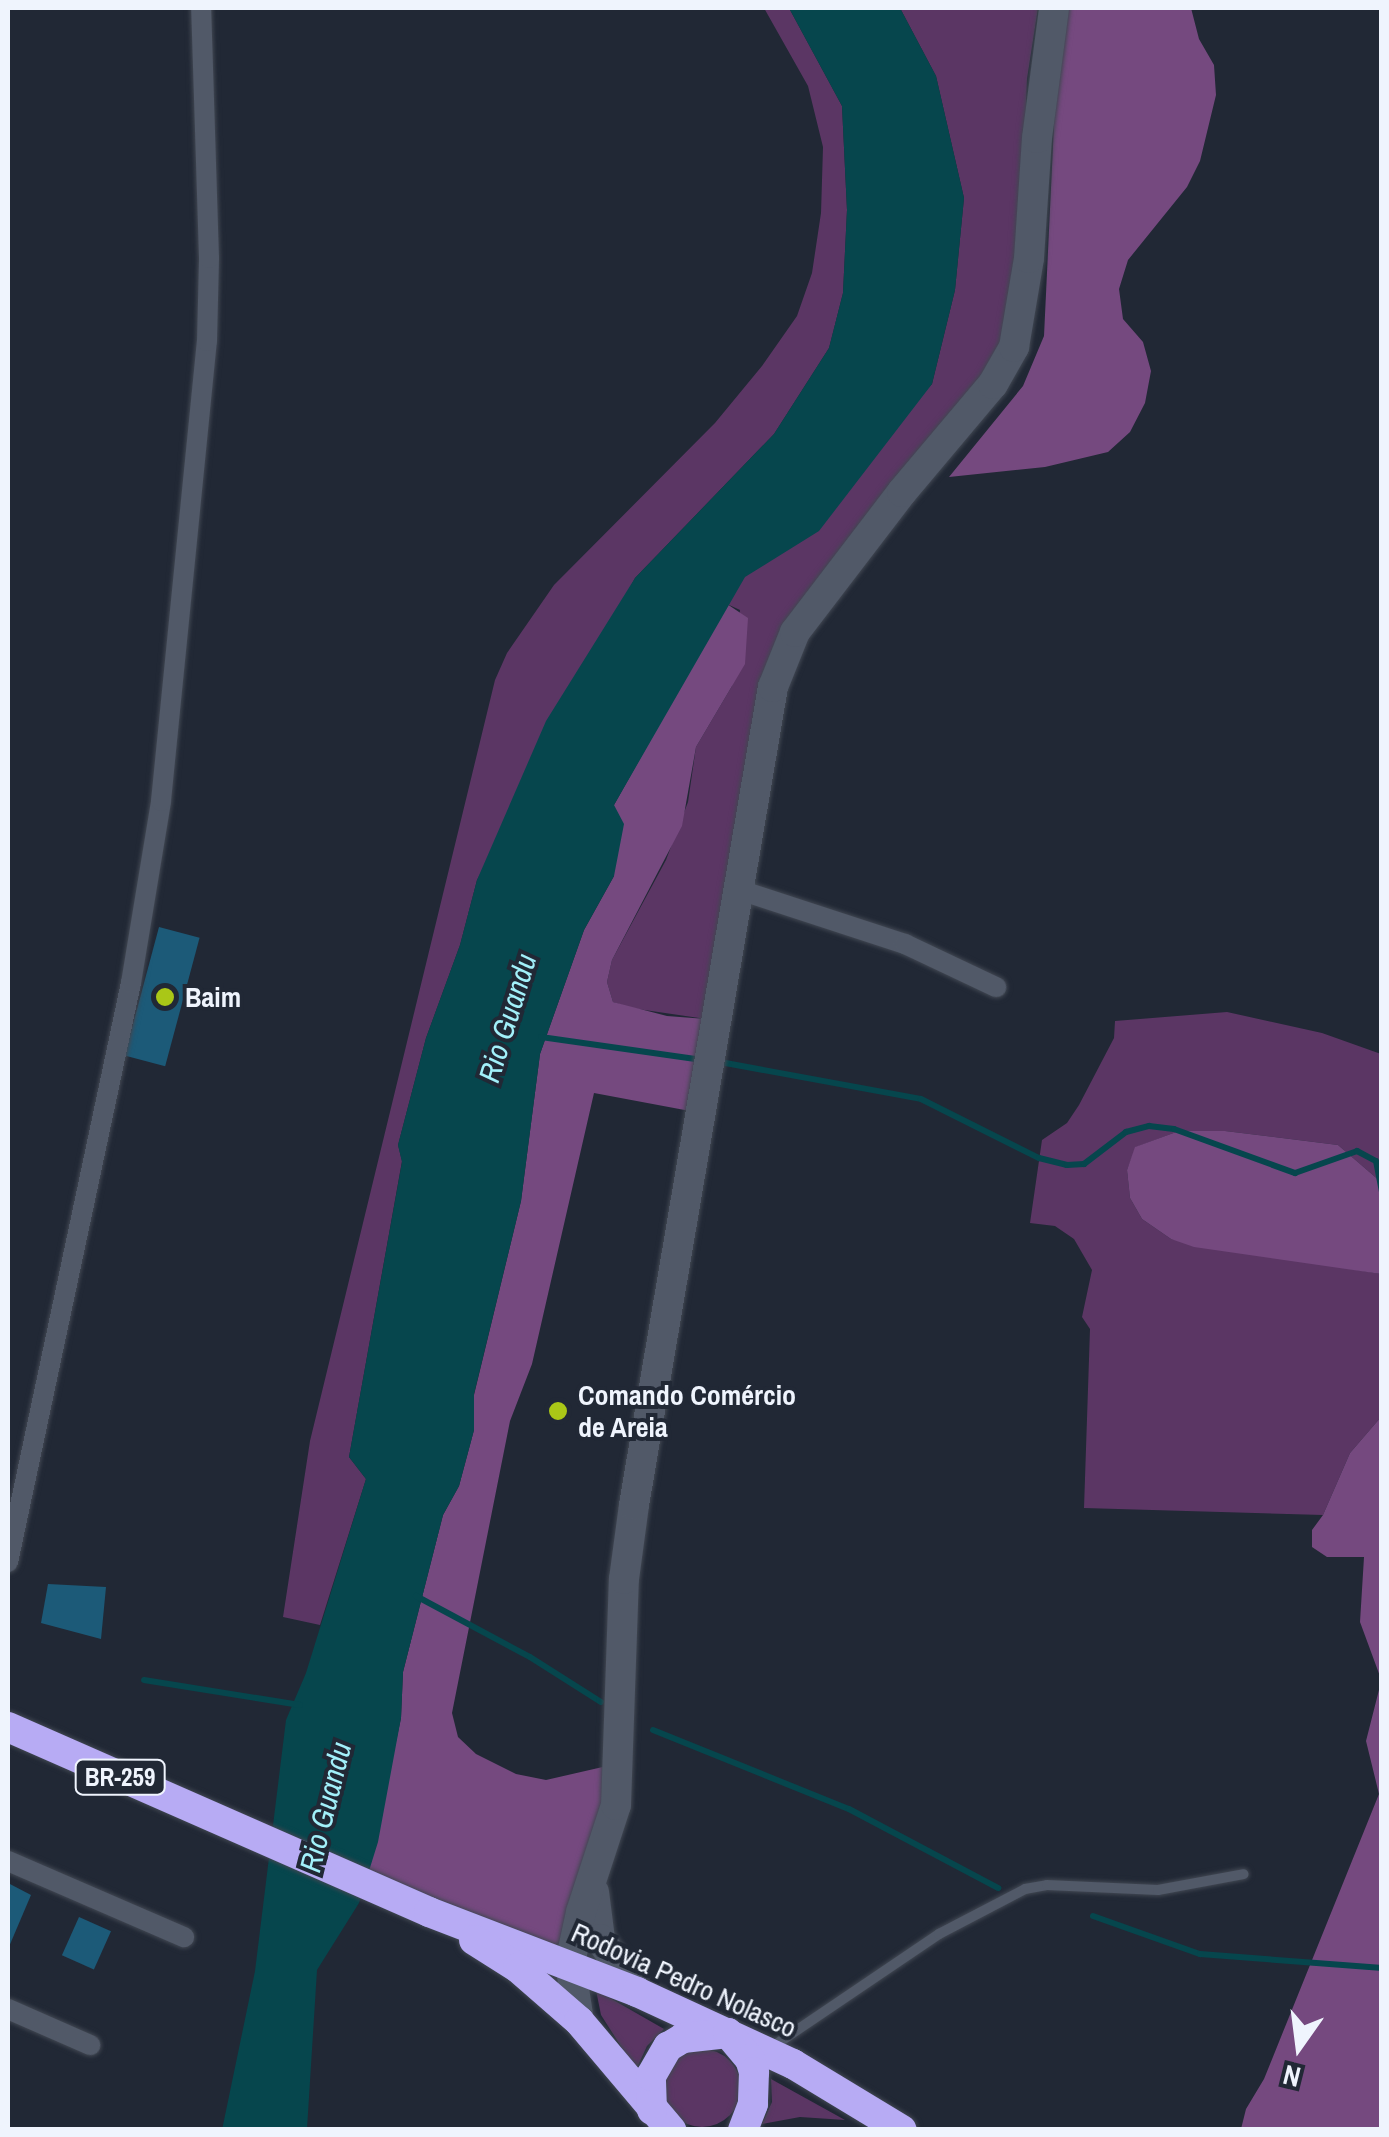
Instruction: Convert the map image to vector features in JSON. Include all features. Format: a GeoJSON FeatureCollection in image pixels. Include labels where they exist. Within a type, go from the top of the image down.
{"type":"FeatureCollection","features":[{"type":"Feature","properties":{"kind":"highway","name":"Rodovia Pedro Nolasco"},"geometry":{"type":"LineString","coordinates":[[8,1727],[423,1910],[570,1964],[766,2050],[854,2098],[902,2130]]}},
{"type":"Feature","properties":{"kind":"highway","name":"Rodovia Pedro Nolasco"},"geometry":{"type":"LineString","coordinates":[[423,1910],[518,1968],[579,2020],[660,2123]]}},
{"type":"Feature","properties":{"kind":"highway"},"geometry":{"type":"LineString","coordinates":[[660,2123],[651,2076],[668,2047],[683,2038],[728,2033],[750,2059],[754,2072],[752,2104],[743,2130]]}},
{"type":"Feature","properties":{"kind":"main road"},"geometry":{"type":"LineString","coordinates":[[579,2020],[570,1964],[610,1833],[618,1784],[624,1578],[634,1505],[764,737],[782,655],[902,492],[994,384],[1014,347],[1029,258],[1036,138],[1054,8]]}},
{"type":"Feature","properties":{"kind":"main road"},"geometry":{"type":"LineString","coordinates":[[594,1876],[593,1908],[600,1939],[637,1992]]}},
{"type":"Feature","properties":{"kind":"street"},"geometry":{"type":"LineString","coordinates":[[8,1562],[154,860],[206,342],[209,258],[201,8]]}},
{"type":"Feature","properties":{"kind":"street"},"geometry":{"type":"LineString","coordinates":[[740,890],[905,944],[996,988]]}},
{"type":"Feature","properties":{"kind":"street"},"geometry":{"type":"LineString","coordinates":[[8,1861],[184,1937]]}},
{"type":"Feature","properties":{"kind":"street"},"geometry":{"type":"LineString","coordinates":[[8,2009],[90,2044]]}},
{"type":"Feature","properties":{"kind":"lane"},"geometry":{"type":"LineString","coordinates":[[766,2050],[938,1934],[1025,1889],[1047,1885],[1158,1890],[1244,1874]]}},
{"type":"Feature","properties":{"kind":"shaded area"},"geometry":{"type":"Polygon","coordinates":[[[764,8],[789,8],[842,106],[847,210],[843,293],[829,348],[774,434],[635,578],[477,880],[460,945],[426,1038],[398,1145],[402,1161],[349,1457],[366,1479],[320,1625],[283,1617],[310,1441],[495,680],[507,653],[554,585],[715,423],[762,366],[797,316],[812,273],[821,213],[823,147],[808,86],[764,8]]]}},
{"type":"Feature","properties":{"kind":"shaded area"},"geometry":{"type":"Polygon","coordinates":[[[900,8],[1038,8],[1027,79],[1018,314],[1011,343],[780,638],[706,1019],[631,1008],[613,1002],[607,982],[612,960],[666,860],[688,802],[696,747],[732,686],[740,610],[727,604],[745,576],[778,555],[932,384],[955,290],[964,198],[936,76],[900,8]]]}},
{"type":"Feature","properties":{"kind":"shaded area"},"geometry":{"type":"Polygon","coordinates":[[[1068,8],[1191,8],[1199,39],[1214,65],[1216,95],[1200,161],[1187,187],[1128,260],[1119,289],[1123,319],[1143,342],[1151,371],[1145,403],[1130,432],[1108,452],[1045,467],[949,477],[1023,386],[1044,336],[1056,82],[1068,8]]]}},
{"type":"Feature","properties":{"kind":"shaded area"},"geometry":{"type":"Polygon","coordinates":[[[727,604],[748,618],[745,664],[696,747],[682,826],[612,960],[607,982],[613,1002],[667,1016],[706,1019],[690,1111],[594,1093],[532,1364],[510,1421],[452,1713],[458,1737],[476,1754],[516,1774],[546,1780],[607,1766],[607,1788],[565,1953],[368,1875],[401,1718],[403,1672],[443,1515],[459,1486],[474,1430],[474,1395],[521,1201],[540,1054],[584,930],[614,876],[614,805],[727,604]]]}},
{"type":"Feature","properties":{"kind":"shaded area"},"geometry":{"type":"Polygon","coordinates":[[[1227,1012],[1322,1033],[1381,1054],[1381,1182],[1338,1145],[1225,1131],[1179,1131],[1136,1147],[1127,1170],[1130,1198],[1142,1219],[1171,1239],[1381,1274],[1381,1417],[1350,1453],[1323,1515],[1084,1508],[1090,1329],[1082,1317],[1092,1270],[1074,1239],[1055,1226],[1030,1223],[1042,1140],[1067,1123],[1079,1105],[1114,1038],[1115,1021],[1227,1012]]]}},
{"type":"Feature","properties":{"kind":"shaded area"},"geometry":{"type":"Polygon","coordinates":[[[1179,1131],[1225,1131],[1338,1145],[1381,1182],[1381,1274],[1194,1247],[1171,1239],[1142,1219],[1130,1198],[1127,1170],[1135,1147],[1179,1131]]]}},
{"type":"Feature","properties":{"kind":"shaded area"},"geometry":{"type":"Polygon","coordinates":[[[1381,1417],[1381,1679],[1360,1622],[1364,1557],[1327,1557],[1312,1547],[1312,1530],[1323,1515],[1350,1453],[1381,1417]]]}},
{"type":"Feature","properties":{"kind":"shaded area"},"geometry":{"type":"Polygon","coordinates":[[[1381,1682],[1381,2129],[1241,2129],[1379,1794],[1366,1741],[1381,1682]]]}},
{"type":"Feature","properties":{"kind":"shaded area"},"geometry":{"type":"Polygon","coordinates":[[[596,1990],[664,2029],[647,2046],[636,2070],[601,2015],[596,1990]]]}},
{"type":"Feature","properties":{"kind":"shaded area"},"geometry":{"type":"Polygon","coordinates":[[[702,2049],[717,2052],[729,2061],[738,2073],[738,2103],[729,2115],[717,2124],[702,2127],[687,2124],[675,2115],[666,2103],[663,2088],[666,2073],[675,2061],[687,2052],[702,2049]]]}},
{"type":"Feature","properties":{"kind":"shaded area"},"geometry":{"type":"Polygon","coordinates":[[[771,2079],[845,2120],[800,2117],[762,2124],[772,2102],[771,2079]]]}},
{"type":"Feature","properties":{"kind":"water","name":"Rio Guandu"},"geometry":{"type":"Polygon","coordinates":[[[789,8],[900,8],[936,76],[964,198],[955,290],[932,384],[819,531],[745,577],[614,805],[624,824],[614,876],[584,930],[540,1054],[521,1201],[474,1394],[474,1430],[459,1486],[443,1515],[403,1672],[401,1718],[378,1842],[359,1903],[317,1970],[307,2129],[222,2130],[255,1971],[286,1720],[306,1673],[366,1479],[349,1457],[402,1162],[398,1145],[426,1038],[460,945],[477,880],[546,721],[635,578],[774,434],[829,348],[843,293],[847,210],[842,106],[789,8]]]}},
{"type":"Feature","properties":{"kind":"building","name":"Baim"},"geometry":{"type":"Polygon","coordinates":[[[159,927],[200,938],[165,1066],[125,1055],[159,927]]]}},
{"type":"Feature","properties":{"kind":"building"},"geometry":{"type":"Polygon","coordinates":[[[48,1584],[106,1587],[101,1639],[41,1623],[48,1584]]]}},
{"type":"Feature","properties":{"kind":"building"},"geometry":{"type":"Polygon","coordinates":[[[8,1883],[31,1895],[8,1949],[8,1883]]]}},
{"type":"Feature","properties":{"kind":"building"},"geometry":{"type":"Polygon","coordinates":[[[79,1917],[111,1931],[94,1970],[62,1955],[79,1917]]]}},
{"type":"Feature","properties":{"kind":"waterway"},"geometry":{"type":"LineString","coordinates":[[541,1037],[702,1060]]}},
{"type":"Feature","properties":{"kind":"waterway"},"geometry":{"type":"LineString","coordinates":[[720,1062],[921,1099],[1039,1158],[1067,1165],[1084,1164],[1126,1132],[1149,1126],[1174,1129],[1295,1173],[1357,1151],[1376,1161],[1382,1192]]}},
{"type":"Feature","properties":{"kind":"waterway"},"geometry":{"type":"LineString","coordinates":[[416,1596],[530,1657],[601,1702]]}},
{"type":"Feature","properties":{"kind":"waterway"},"geometry":{"type":"LineString","coordinates":[[144,1680],[300,1705]]}},
{"type":"Feature","properties":{"kind":"waterway"},"geometry":{"type":"LineString","coordinates":[[653,1730],[849,1809],[998,1888]]}},
{"type":"Feature","properties":{"kind":"waterway"},"geometry":{"type":"LineString","coordinates":[[1093,1916],[1200,1954],[1382,1968]]}},
{"type":"Feature","properties":{"kind":"place","name":"Baim"},"geometry":{"type":"Point","coordinates":[165,997]}},
{"type":"Feature","properties":{"kind":"place","name":"Comando Comércio de Areia"},"geometry":{"type":"Point","coordinates":[558,1411]}}]}
